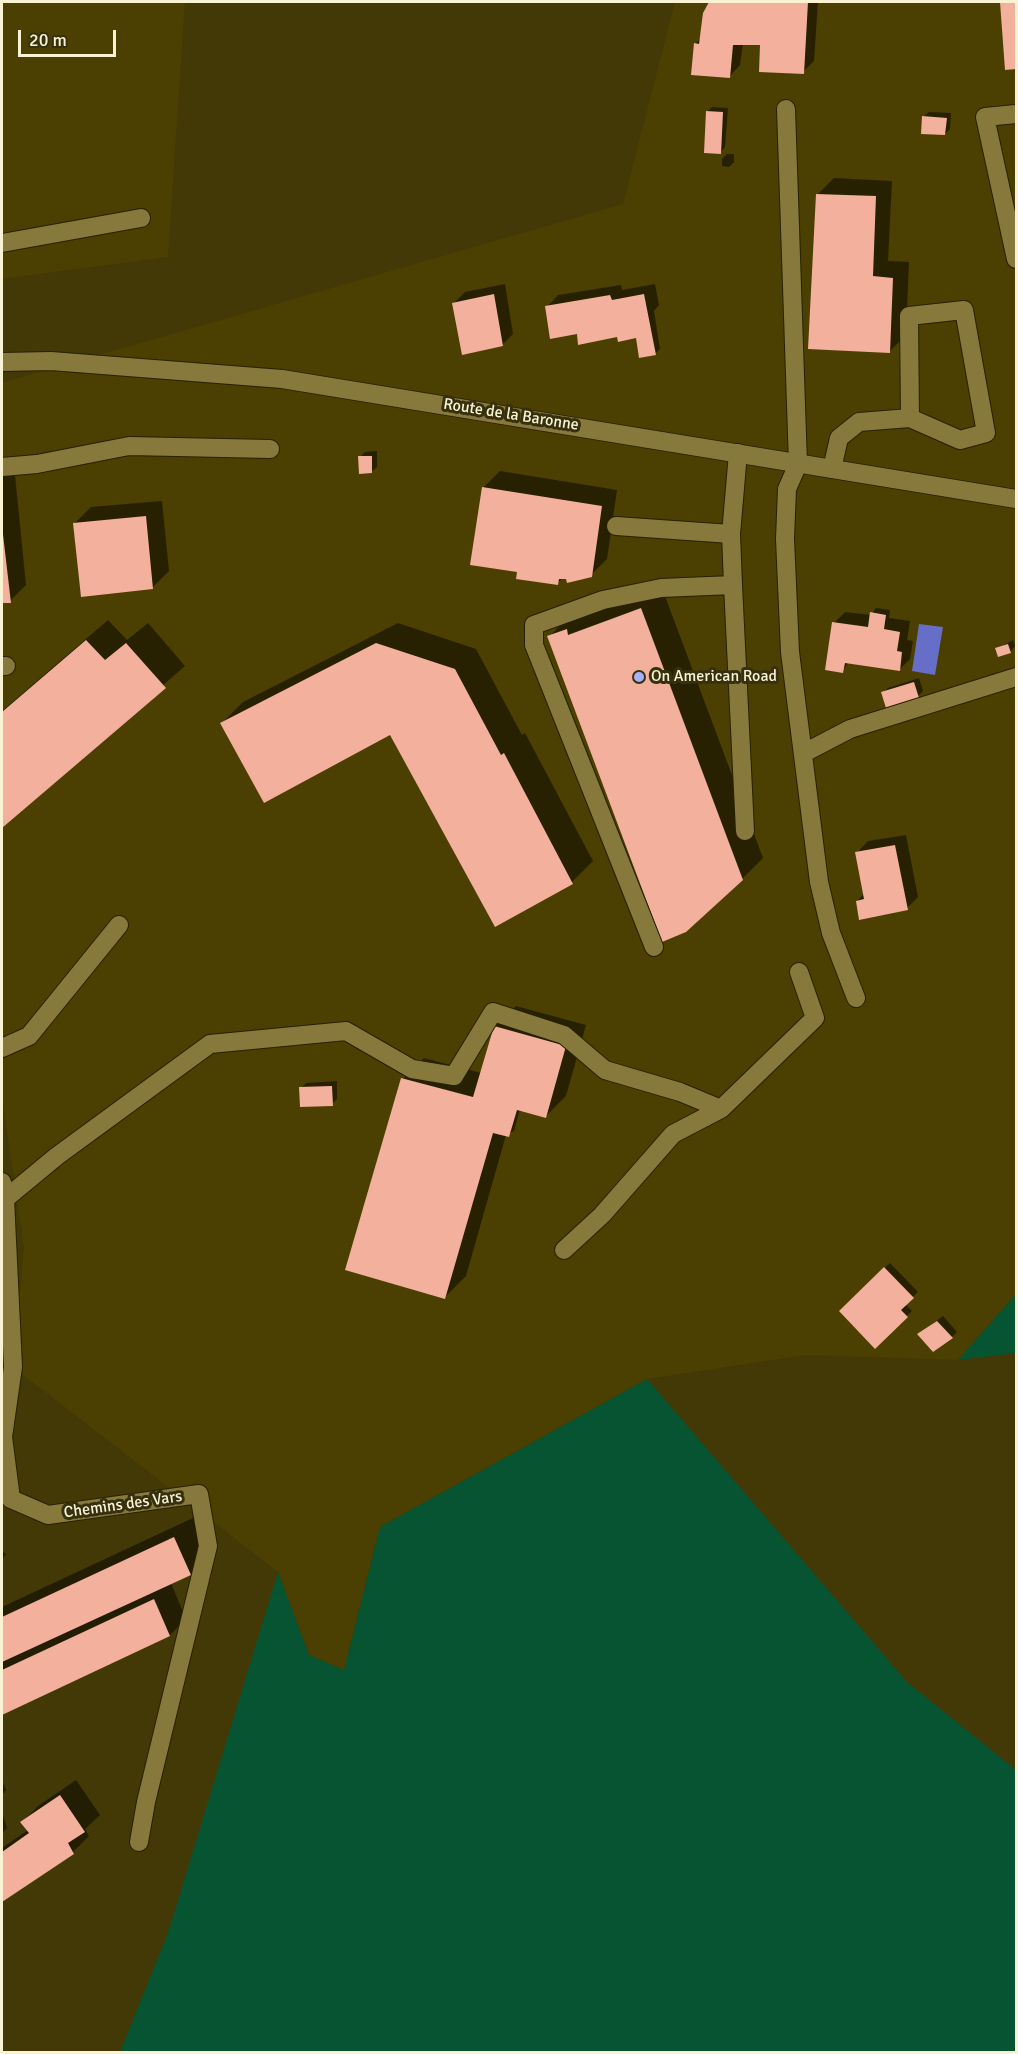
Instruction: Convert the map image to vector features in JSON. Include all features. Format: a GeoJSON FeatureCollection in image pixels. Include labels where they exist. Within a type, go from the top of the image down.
{"type":"FeatureCollection","features":[{"type":"Feature","properties":{"kind":"main road"},"geometry":{"type":"LineString","coordinates":[[786,109],[798,464],[788,489],[785,539],[790,652],[819,882],[831,933],[856,998]]}},
{"type":"Feature","properties":{"kind":"main road"},"geometry":{"type":"LineString","coordinates":[[1017,114],[985,117],[1017,259]]}},
{"type":"Feature","properties":{"kind":"main road"},"geometry":{"type":"LineString","coordinates":[[2,243],[141,218]]}},
{"type":"Feature","properties":{"kind":"main road"},"geometry":{"type":"LineString","coordinates":[[832,469],[839,438],[859,422],[910,418],[960,440],[986,432],[964,309],[909,316],[910,418]]}},
{"type":"Feature","properties":{"kind":"main road","name":"Route de la Baronne"},"geometry":{"type":"LineString","coordinates":[[2,362],[51,361],[282,379],[1017,499]]}},
{"type":"Feature","properties":{"kind":"main road"},"geometry":{"type":"LineString","coordinates":[[2,467],[37,464],[129,446],[270,449]]}},
{"type":"Feature","properties":{"kind":"main road"},"geometry":{"type":"LineString","coordinates":[[738,453],[731,534],[745,831]]}},
{"type":"Feature","properties":{"kind":"main road"},"geometry":{"type":"LineString","coordinates":[[616,526],[731,534]]}},
{"type":"Feature","properties":{"kind":"main road"},"geometry":{"type":"LineString","coordinates":[[654,947],[534,645],[534,626],[603,600],[626,595],[661,588],[733,585]]}},
{"type":"Feature","properties":{"kind":"main road"},"geometry":{"type":"LineString","coordinates":[[804,753],[850,729],[1017,677]]}},
{"type":"Feature","properties":{"kind":"main road"},"geometry":{"type":"LineString","coordinates":[[2,1048],[28,1036],[119,924]]}},
{"type":"Feature","properties":{"kind":"main road"},"geometry":{"type":"LineString","coordinates":[[564,1250],[602,1215],[673,1134],[721,1109],[814,1018],[799,972]]}},
{"type":"Feature","properties":{"kind":"main road"},"geometry":{"type":"LineString","coordinates":[[3,1191],[57,1156],[210,1044],[346,1031],[412,1069],[454,1076],[493,1012],[564,1035],[605,1070],[680,1092],[721,1109]]}},
{"type":"Feature","properties":{"kind":"main road","name":"Chemins des Vars"},"geometry":{"type":"LineString","coordinates":[[3,1191],[13,1367],[3,1437],[11,1499],[48,1515],[199,1494],[208,1546],[146,1802],[139,1842]]}},
{"type":"Feature","properties":{"kind":"shaded area"},"geometry":{"type":"Polygon","coordinates":[[[2,2],[185,2],[168,257],[2,279],[2,2]]]}},
{"type":"Feature","properties":{"kind":"shaded area"},"geometry":{"type":"Polygon","coordinates":[[[675,2],[1016,2],[1016,1294],[958,1360],[806,1355],[647,1379],[380,1527],[344,1670],[309,1655],[278,1572],[13,1367],[24,1247],[2,1096],[2,383],[623,204],[675,2]]]}},
{"type":"Feature","properties":{"kind":"green space"},"geometry":{"type":"Polygon","coordinates":[[[1016,1294],[1016,1353],[958,1360],[1016,1294]]]}},
{"type":"Feature","properties":{"kind":"green space"},"geometry":{"type":"Polygon","coordinates":[[[647,1379],[907,1682],[1016,1770],[1016,2052],[120,2052],[168,1933],[278,1572],[309,1655],[344,1670],[380,1527],[647,1379]]]}},
{"type":"Feature","properties":{"kind":"water"},"geometry":{"type":"Polygon","coordinates":[[[919,624],[943,627],[935,675],[912,671],[919,624]]]}},
{"type":"Feature","properties":{"kind":"building"},"geometry":{"type":"Polygon","coordinates":[[[709,2],[808,2],[804,74],[759,72],[760,45],[733,45],[730,78],[691,75],[694,43],[699,44],[703,13],[709,2]]]}},
{"type":"Feature","properties":{"kind":"building"},"geometry":{"type":"Polygon","coordinates":[[[1000,2],[1016,2],[1016,69],[1005,70],[1000,2]]]}},
{"type":"Feature","properties":{"kind":"building"},"geometry":{"type":"Polygon","coordinates":[[[706,111],[723,112],[721,154],[704,153],[706,111]]]}},
{"type":"Feature","properties":{"kind":"building"},"geometry":{"type":"Polygon","coordinates":[[[922,116],[947,118],[945,135],[921,134],[922,116]]]}},
{"type":"Feature","properties":{"kind":"building"},"geometry":{"type":"Polygon","coordinates":[[[816,194],[876,196],[873,276],[893,278],[890,353],[808,349],[816,194]]]}},
{"type":"Feature","properties":{"kind":"building"},"geometry":{"type":"Polygon","coordinates":[[[494,294],[503,346],[462,355],[452,303],[494,294]]]}},
{"type":"Feature","properties":{"kind":"building"},"geometry":{"type":"Polygon","coordinates":[[[644,294],[656,355],[639,358],[636,338],[618,342],[617,337],[578,345],[577,334],[550,339],[545,306],[610,295],[612,300],[644,294]]]}},
{"type":"Feature","properties":{"kind":"building"},"geometry":{"type":"Polygon","coordinates":[[[358,456],[372,456],[372,473],[359,474],[358,456]]]}},
{"type":"Feature","properties":{"kind":"building"},"geometry":{"type":"Polygon","coordinates":[[[482,487],[602,506],[592,577],[567,583],[566,579],[559,579],[558,585],[516,579],[517,572],[470,565],[482,487]]]}},
{"type":"Feature","properties":{"kind":"building"},"geometry":{"type":"Polygon","coordinates":[[[146,516],[153,589],[81,597],[73,523],[146,516]]]}},
{"type":"Feature","properties":{"kind":"building"},"geometry":{"type":"Polygon","coordinates":[[[2,526],[11,603],[2,603],[2,526]]]}},
{"type":"Feature","properties":{"kind":"building"},"geometry":{"type":"Polygon","coordinates":[[[641,608],[743,880],[686,932],[662,942],[547,636],[567,629],[568,635],[641,608]]]}},
{"type":"Feature","properties":{"kind":"building"},"geometry":{"type":"Polygon","coordinates":[[[870,612],[886,615],[884,629],[900,632],[897,651],[902,652],[900,671],[845,663],[843,673],[825,670],[832,622],[868,627],[870,612]]]}},
{"type":"Feature","properties":{"kind":"building"},"geometry":{"type":"Polygon","coordinates":[[[86,640],[105,660],[126,643],[166,688],[2,828],[2,712],[86,640]]]}},
{"type":"Feature","properties":{"kind":"building"},"geometry":{"type":"Polygon","coordinates":[[[376,643],[455,669],[501,755],[504,753],[573,884],[495,927],[390,735],[264,803],[220,723],[376,643]]]}},
{"type":"Feature","properties":{"kind":"building"},"geometry":{"type":"Polygon","coordinates":[[[1008,644],[1011,653],[998,657],[995,648],[1008,644]]]}},
{"type":"Feature","properties":{"kind":"building"},"geometry":{"type":"Polygon","coordinates":[[[914,682],[919,698],[886,708],[881,692],[914,682]]]}},
{"type":"Feature","properties":{"kind":"building"},"geometry":{"type":"Polygon","coordinates":[[[895,845],[908,910],[859,920],[856,901],[864,899],[855,852],[895,845]]]}},
{"type":"Feature","properties":{"kind":"building"},"geometry":{"type":"Polygon","coordinates":[[[494,1026],[566,1046],[546,1118],[517,1110],[509,1137],[493,1133],[445,1299],[345,1270],[401,1078],[473,1097],[494,1026]]]}},
{"type":"Feature","properties":{"kind":"building"},"geometry":{"type":"Polygon","coordinates":[[[332,1086],[333,1106],[300,1107],[299,1087],[332,1086]]]}},
{"type":"Feature","properties":{"kind":"building"},"geometry":{"type":"Polygon","coordinates":[[[884,1267],[914,1298],[901,1310],[908,1317],[875,1349],[839,1311],[884,1267]]]}},
{"type":"Feature","properties":{"kind":"building"},"geometry":{"type":"Polygon","coordinates":[[[937,1321],[953,1338],[933,1352],[917,1334],[937,1321]]]}},
{"type":"Feature","properties":{"kind":"building"},"geometry":{"type":"Polygon","coordinates":[[[174,1537],[191,1575],[2,1662],[2,1617],[174,1537]]]}},
{"type":"Feature","properties":{"kind":"building"},"geometry":{"type":"Polygon","coordinates":[[[154,1599],[170,1636],[2,1715],[2,1670],[154,1599]]]}},
{"type":"Feature","properties":{"kind":"building"},"geometry":{"type":"Polygon","coordinates":[[[60,1795],[85,1832],[68,1843],[74,1854],[2,1902],[2,1852],[29,1833],[20,1822],[60,1795]]]}},
{"type":"Feature","properties":{"kind":"place","name":"On American Road"},"geometry":{"type":"Point","coordinates":[639,677]}}]}
